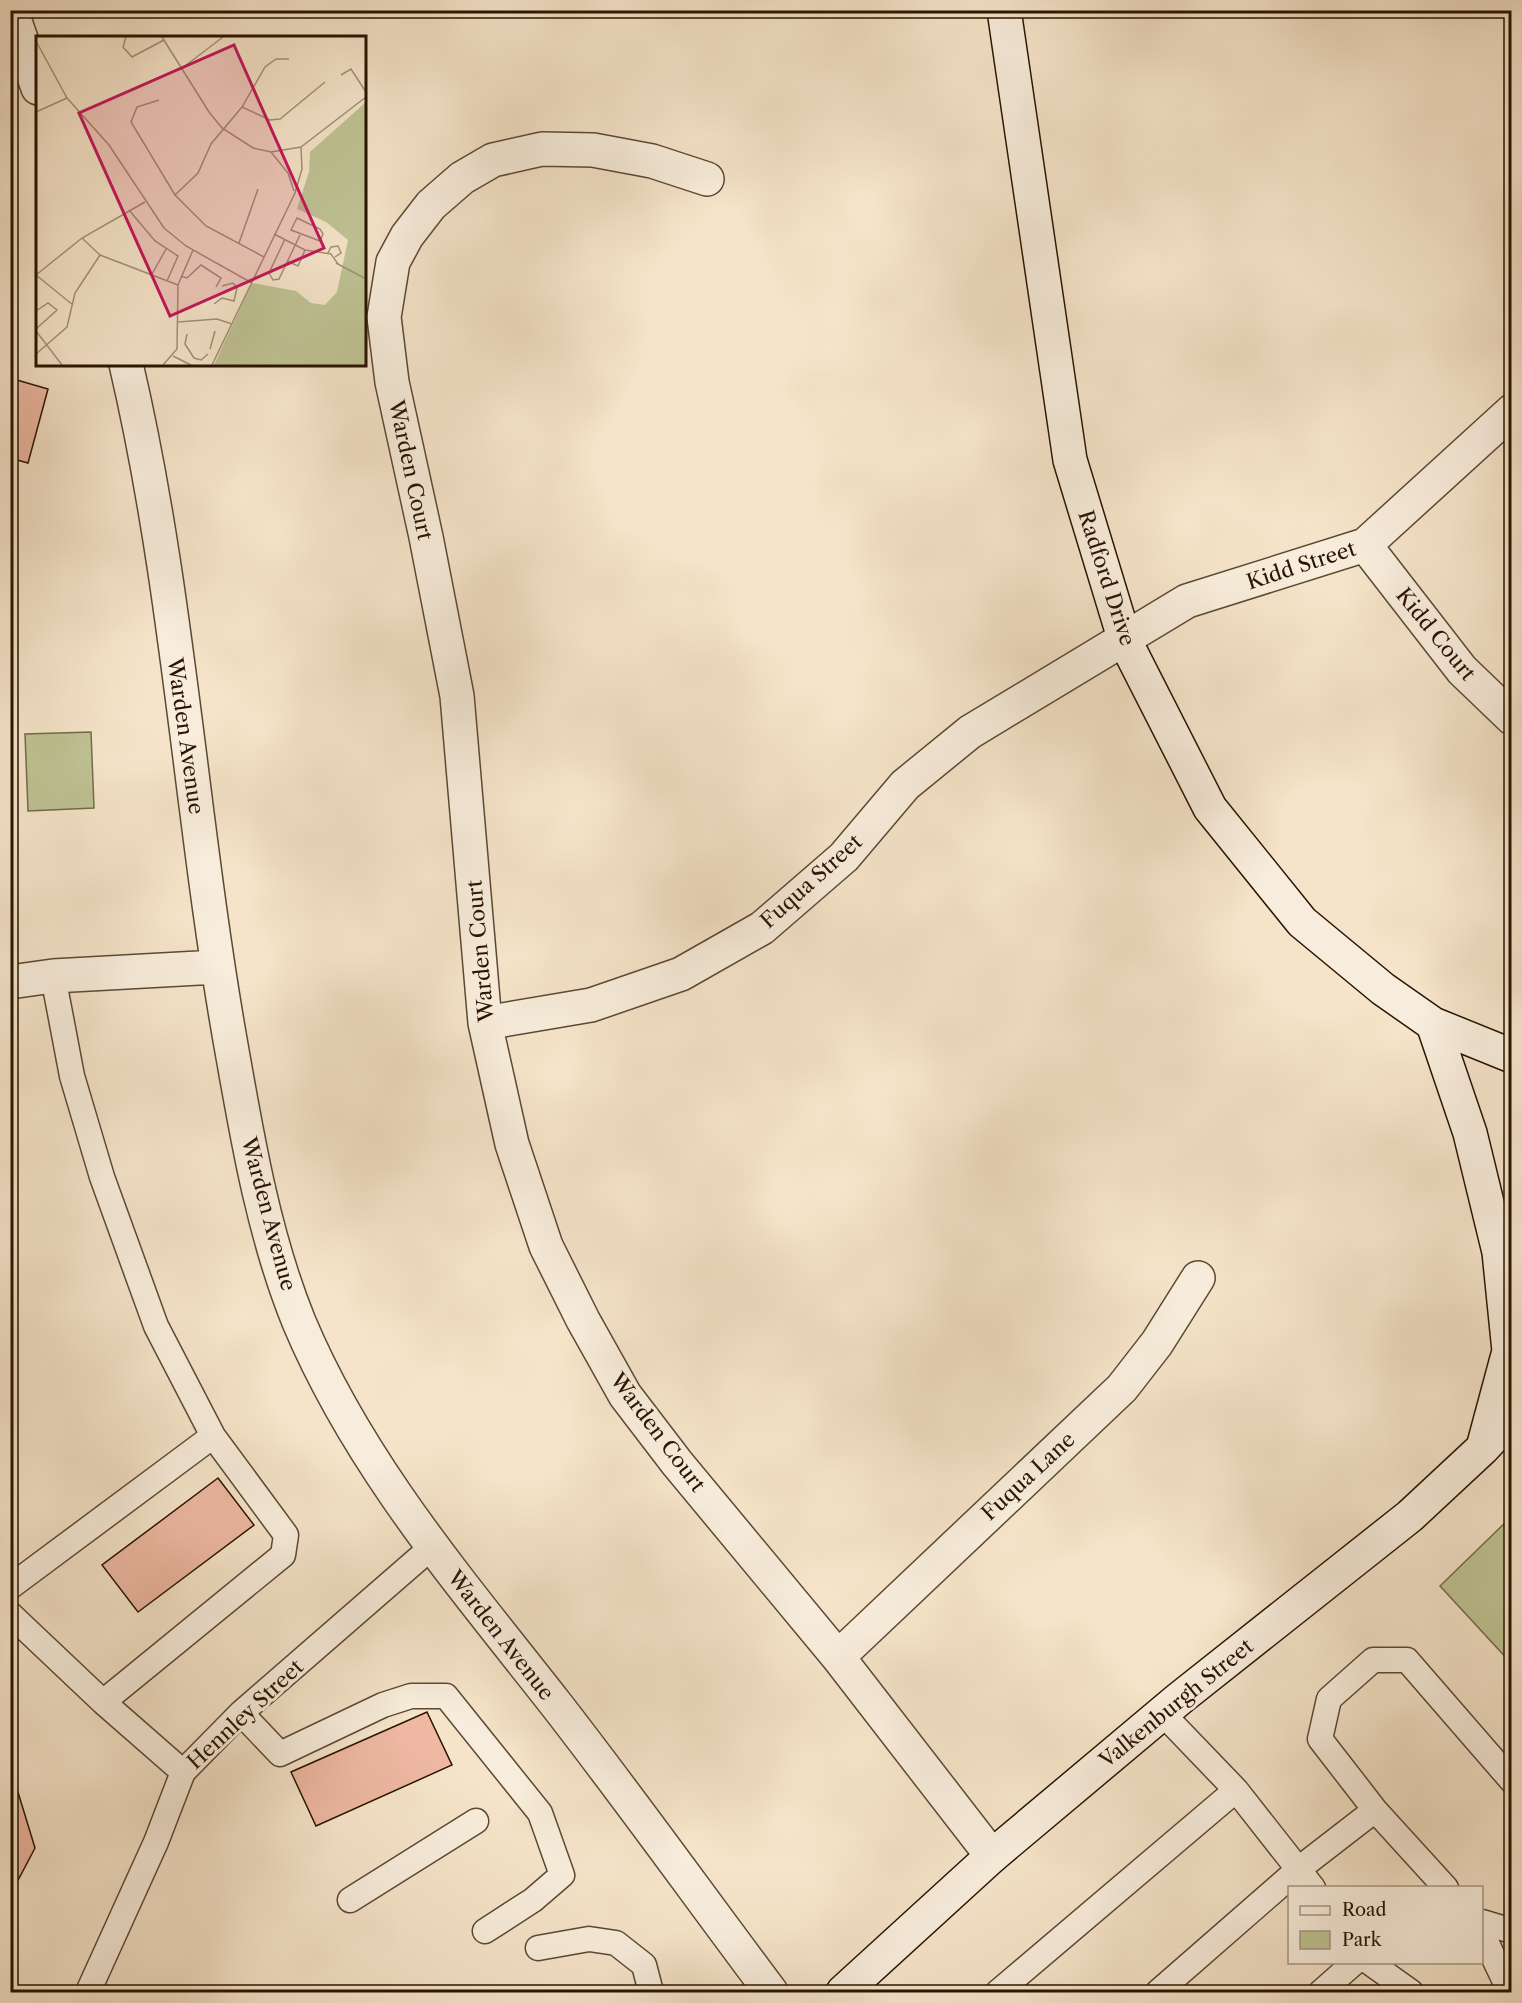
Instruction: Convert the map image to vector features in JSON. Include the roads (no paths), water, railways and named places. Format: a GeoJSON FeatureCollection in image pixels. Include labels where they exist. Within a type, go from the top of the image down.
{"type":"FeatureCollection","features":[{"type":"Feature","properties":{"kind":"street"},"geometry":{"type":"LineString","coordinates":[[10,10],[36,82]]}},
{"type":"Feature","properties":{"kind":"street","name":"Radford Drive"},"geometry":{"type":"LineString","coordinates":[[1004,10],[1070,460],[1125,640],[1210,808],[1302,922],[1383,989],[1433,1024],[1512,1056]]}},
{"type":"Feature","properties":{"kind":"street","name":"Warden Court"},"geometry":{"type":"LineString","coordinates":[[707,179],[652,161],[593,150],[542,149],[493,160],[462,178],[431,205],[407,236],[393,262],[384,317],[392,382],[426,537],[457,696],[485,1023],[512,1144],[546,1246],[583,1320],[625,1395],[677,1463],[838,1657],[992,1856]]}},
{"type":"Feature","properties":{"kind":"street","name":"Warden Avenue"},"geometry":{"type":"LineString","coordinates":[[126,366],[160,536],[217,967],[245,1125],[271,1236],[296,1313],[330,1387],[387,1484],[454,1578],[557,1705],[771,1992]]}},
{"type":"Feature","properties":{"kind":"street","name":"Kidd Street"},"geometry":{"type":"LineString","coordinates":[[1125,640],[1187,601],[1365,545],[1512,411]]}},
{"type":"Feature","properties":{"kind":"street","name":"Kidd Court"},"geometry":{"type":"LineString","coordinates":[[1365,545],[1462,670],[1512,718]]}},
{"type":"Feature","properties":{"kind":"street","name":"Fuqua Street"},"geometry":{"type":"LineString","coordinates":[[485,1023],[591,1005],[681,974],[762,928],[844,857],[905,785],[970,732],[1125,640]]}},
{"type":"Feature","properties":{"kind":"street"},"geometry":{"type":"LineString","coordinates":[[10,982],[54,976],[217,967]]}},
{"type":"Feature","properties":{"kind":"street"},"geometry":{"type":"LineString","coordinates":[[1433,1024],[1470,1133],[1499,1252],[1509,1351],[1483,1448]]}},
{"type":"Feature","properties":{"kind":"street","name":"Fuqua Lane"},"geometry":{"type":"LineString","coordinates":[[838,1657],[1122,1388],[1157,1343],[1198,1278]]}},
{"type":"Feature","properties":{"kind":"street","name":"Valkenburgh Street"},"geometry":{"type":"LineString","coordinates":[[843,1992],[992,1856],[1162,1713],[1410,1516],[1483,1448],[1512,1417]]}},
{"type":"Feature","properties":{"kind":"lane"},"geometry":{"type":"LineString","coordinates":[[54,976],[72,1076],[98,1166],[156,1326],[213,1436],[286,1535],[282,1555],[104,1702]]}},
{"type":"Feature","properties":{"kind":"lane"},"geometry":{"type":"LineString","coordinates":[[10,1587],[213,1436]]}},
{"type":"Feature","properties":{"kind":"lane","name":"Hennley Street"},"geometry":{"type":"LineString","coordinates":[[88,1992],[156,1842],[183,1772],[241,1713],[433,1546]]}},
{"type":"Feature","properties":{"kind":"lane"},"geometry":{"type":"LineString","coordinates":[[10,1614],[183,1772]]}},
{"type":"Feature","properties":{"kind":"lane"},"geometry":{"type":"LineString","coordinates":[[1445,1886],[1375,1810],[1320,1739],[1329,1699],[1373,1660],[1407,1660],[1512,1781]]}},
{"type":"Feature","properties":{"kind":"lane"},"geometry":{"type":"LineString","coordinates":[[241,1713],[280,1754],[392,1702],[411,1696],[446,1696],[540,1813],[562,1875],[533,1900],[485,1931]]}},
{"type":"Feature","properties":{"kind":"lane"},"geometry":{"type":"LineString","coordinates":[[1162,1713],[1236,1790],[1307,1878],[1375,1810]]}},
{"type":"Feature","properties":{"kind":"lane"},"geometry":{"type":"LineString","coordinates":[[998,1992],[1236,1790]]}},
{"type":"Feature","properties":{"kind":"lane"},"geometry":{"type":"LineString","coordinates":[[350,1900],[476,1821]]}},
{"type":"Feature","properties":{"kind":"lane"},"geometry":{"type":"LineString","coordinates":[[1170,1989],[1288,1893]]}},
{"type":"Feature","properties":{"kind":"lane"},"geometry":{"type":"LineString","coordinates":[[1483,1922],[1512,1931]]}},
{"type":"Feature","properties":{"kind":"lane"},"geometry":{"type":"LineString","coordinates":[[1483,1935],[1510,1992]]}},
{"type":"Feature","properties":{"kind":"lane"},"geometry":{"type":"LineString","coordinates":[[538,1948],[589,1939],[616,1943],[644,1965],[651,1992]]}},
{"type":"Feature","properties":{"kind":"lane"},"geometry":{"type":"LineString","coordinates":[[1321,1992],[1353,1964]]}},
{"type":"Feature","properties":{"kind":"lane"},"geometry":{"type":"LineString","coordinates":[[1372,1964],[1411,1992]]}}]}
